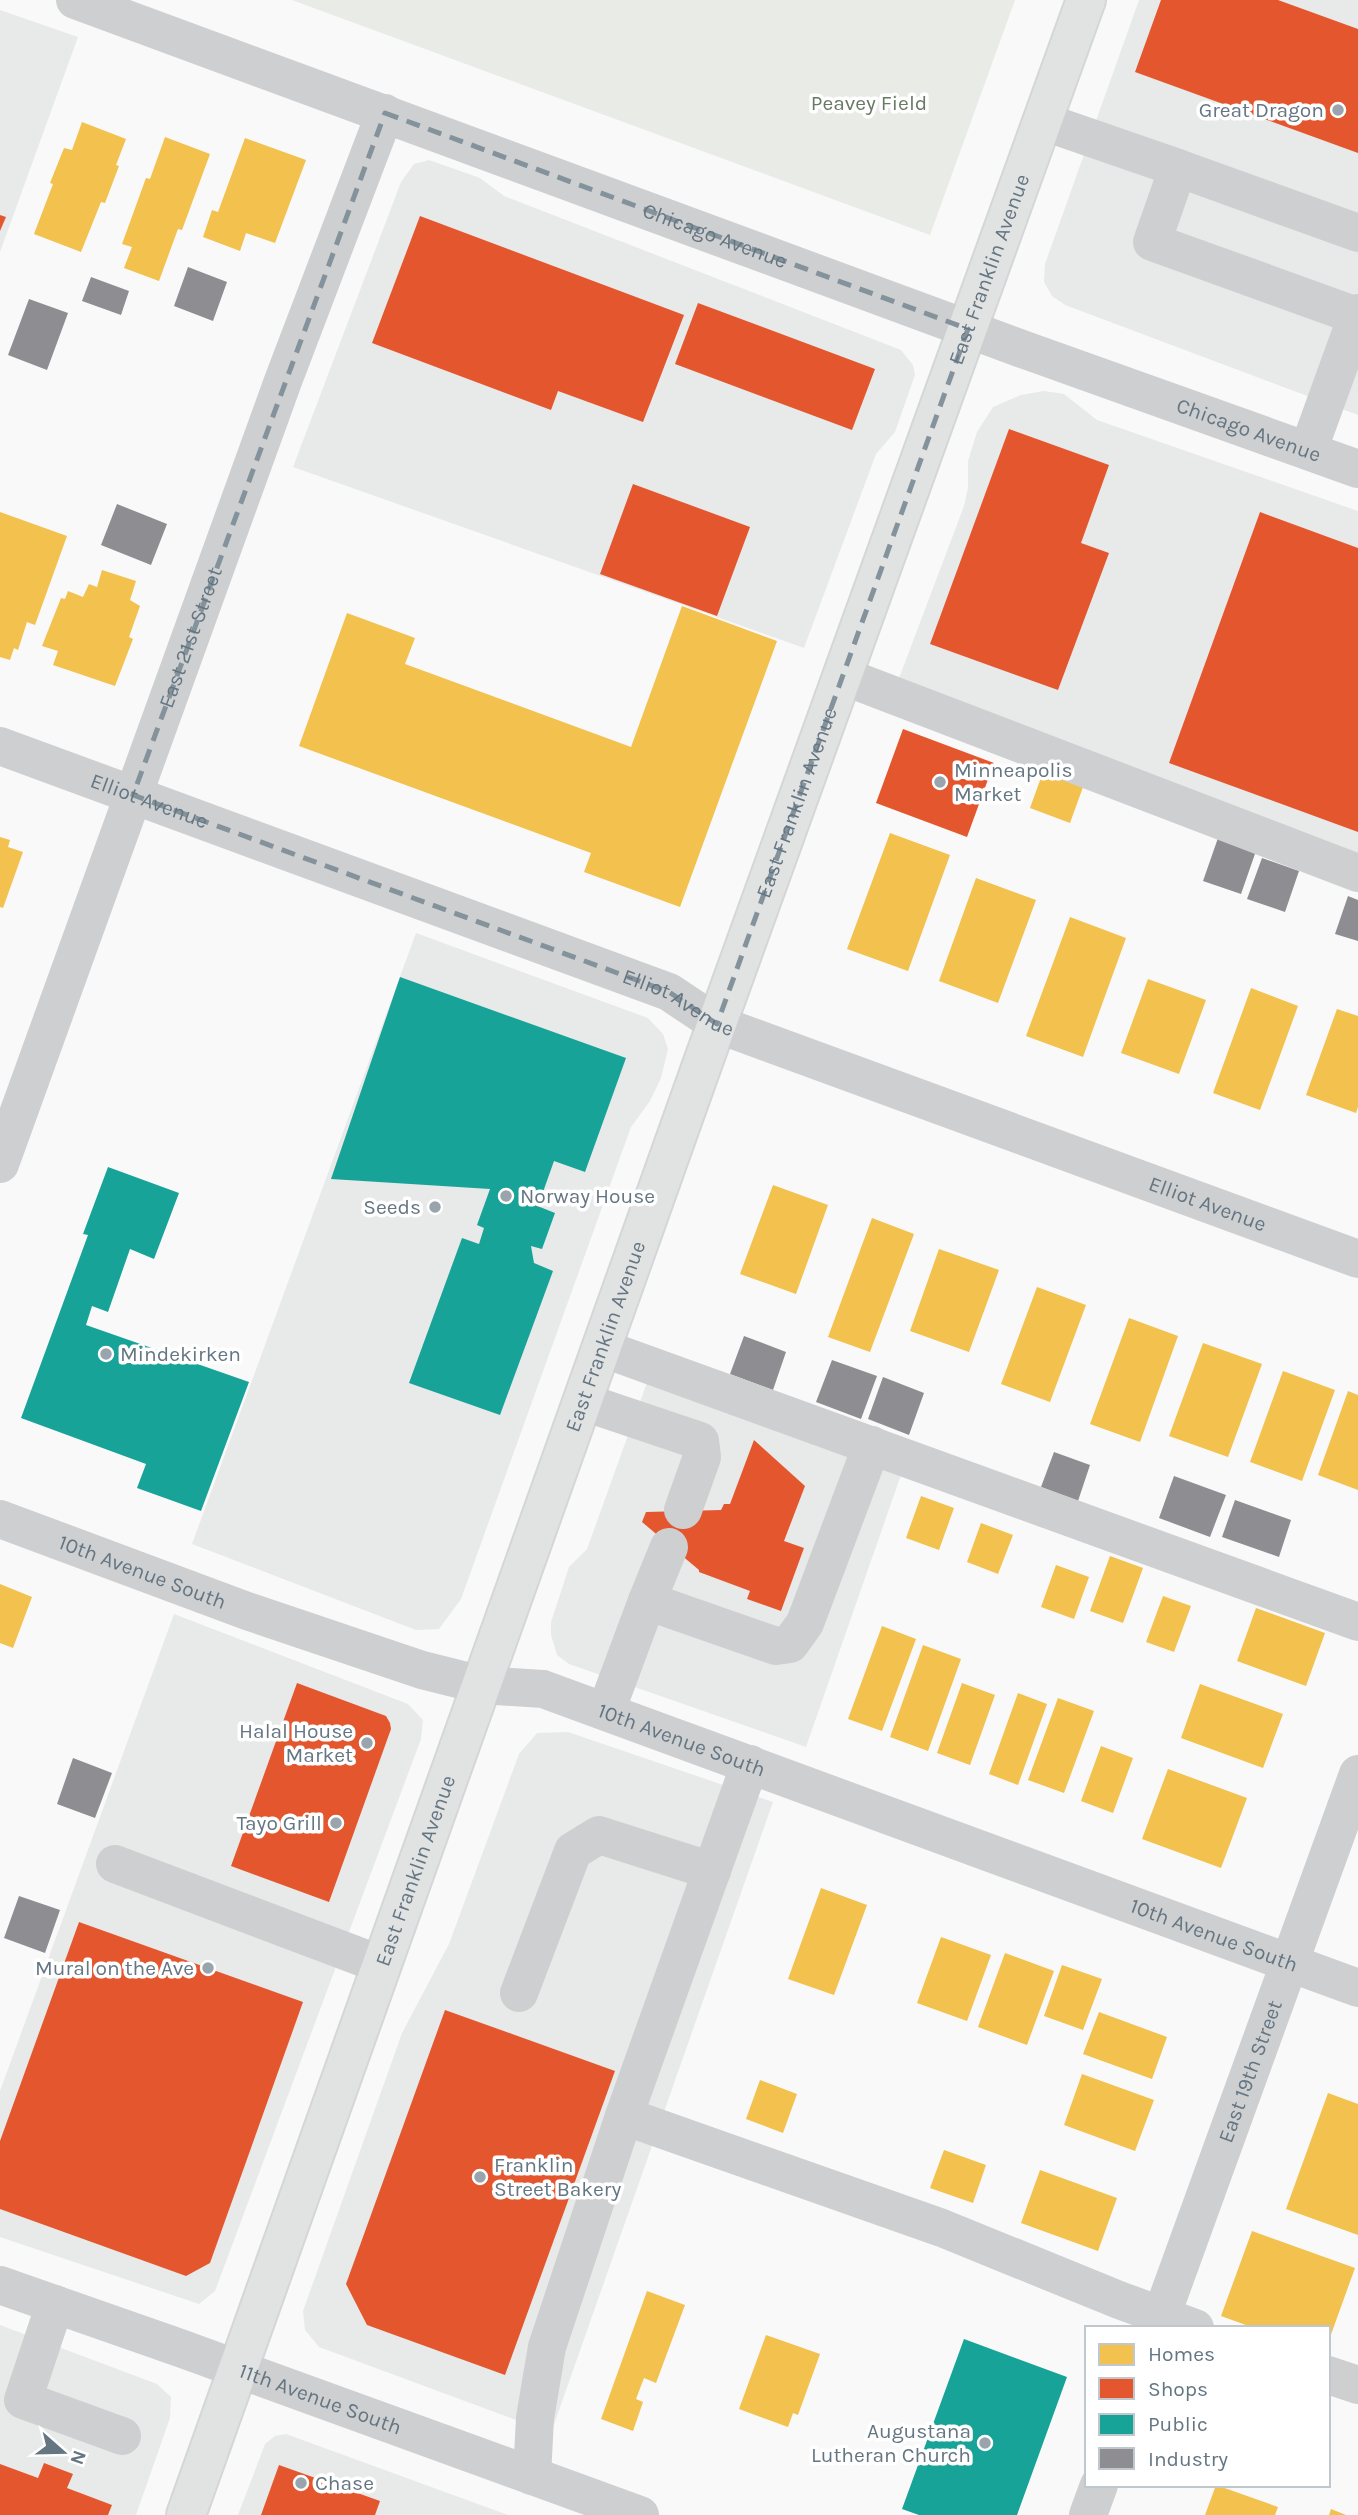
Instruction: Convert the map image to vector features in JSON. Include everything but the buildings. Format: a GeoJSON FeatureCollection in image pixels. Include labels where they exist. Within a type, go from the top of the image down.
{"type":"FeatureCollection","features":[{"type":"Feature","properties":{"kind":"main road","name":"East Franklin Avenue"},"geometry":{"type":"LineString","coordinates":[[186,2515],[717,1024],[1086,0]]}},
{"type":"Feature","properties":{"kind":"street","name":"Chicago Avenue"},"geometry":{"type":"LineString","coordinates":[[75,0],[968,329],[1358,468]]}},
{"type":"Feature","properties":{"kind":"street","name":"East 21st Street"},"geometry":{"type":"LineString","coordinates":[[0,1164],[283,381],[384,113]]}},
{"type":"Feature","properties":{"kind":"street"},"geometry":{"type":"LineString","coordinates":[[1042,121],[1358,233]]}},
{"type":"Feature","properties":{"kind":"street"},"geometry":{"type":"LineString","coordinates":[[1178,168],[1152,242],[1358,315],[1308,451]]}},
{"type":"Feature","properties":{"kind":"street"},"geometry":{"type":"LineString","coordinates":[[843,676],[1358,873]]}},
{"type":"Feature","properties":{"kind":"street","name":"Elliot Avenue"},"geometry":{"type":"LineString","coordinates":[[0,747],[668,992],[717,1024],[1358,1259]]}},
{"type":"Feature","properties":{"kind":"street"},"geometry":{"type":"LineString","coordinates":[[603,1348],[1358,1622]]}},
{"type":"Feature","properties":{"kind":"street"},"geometry":{"type":"LineString","coordinates":[[584,1402],[699,1441],[702,1457],[683,1510]]}},
{"type":"Feature","properties":{"kind":"street"},"geometry":{"type":"LineString","coordinates":[[647,1601],[776,1646],[790,1644],[805,1623],[872,1445]]}},
{"type":"Feature","properties":{"kind":"street","name":"10th Avenue South"},"geometry":{"type":"LineString","coordinates":[[0,1519],[247,1611],[422,1670],[482,1685],[543,1689],[1358,1988]]}},
{"type":"Feature","properties":{"kind":"street"},"geometry":{"type":"LineString","coordinates":[[606,1711],[669,1547]]}},
{"type":"Feature","properties":{"kind":"street"},"geometry":{"type":"LineString","coordinates":[[531,2476],[535,2418],[547,2347],[624,2116],[750,1764]]}},
{"type":"Feature","properties":{"kind":"street","name":"East 19th Street"},"geometry":{"type":"LineString","coordinates":[[1171,2324],[1289,1963],[1358,1774]]}},
{"type":"Feature","properties":{"kind":"street"},"geometry":{"type":"LineString","coordinates":[[519,1993],[573,1851],[599,1835],[712,1871]]}},
{"type":"Feature","properties":{"kind":"street"},"geometry":{"type":"LineString","coordinates":[[115,1864],[382,1965]]}},
{"type":"Feature","properties":{"kind":"street"},"geometry":{"type":"LineString","coordinates":[[624,2116],[942,2228],[1171,2324]]}},
{"type":"Feature","properties":{"kind":"street","name":"11th Avenue South"},"geometry":{"type":"LineString","coordinates":[[0,2286],[239,2369],[531,2476],[590,2507],[640,2515]]}},
{"type":"Feature","properties":{"kind":"street"},"geometry":{"type":"LineString","coordinates":[[55,2305],[23,2400],[122,2436]]}},
{"type":"Feature","properties":{"kind":"street"},"geometry":{"type":"LineString","coordinates":[[1330,2376],[1358,2385]]}},
{"type":"Feature","properties":{"kind":"street"},"geometry":{"type":"LineString","coordinates":[[1088,2515],[1098,2487]]}},
{"type":"Feature","properties":{"kind":"highlighted area"},"geometry":{"type":"Polygon","coordinates":[[[385,113],[968,329],[717,1024],[669,992],[133,795],[385,113]]]}},
{"type":"Feature","properties":{"kind":"shaded area"},"geometry":{"type":"Polygon","coordinates":[[[1139,0],[1358,0],[1358,415],[1065,305],[1052,296],[1044,282],[1045,264],[1139,0]]]}},
{"type":"Feature","properties":{"kind":"shaded area"},"geometry":{"type":"Polygon","coordinates":[[[0,10],[78,37],[0,252],[0,10]]]}},
{"type":"Feature","properties":{"kind":"shaded area"},"geometry":{"type":"Polygon","coordinates":[[[429,160],[480,178],[504,196],[901,350],[913,365],[915,375],[895,432],[876,454],[804,648],[293,467],[401,182],[414,164],[429,160]]]}},
{"type":"Feature","properties":{"kind":"shaded area"},"geometry":{"type":"Polygon","coordinates":[[[1044,391],[1064,394],[1097,420],[1358,511],[1358,869],[890,702],[964,506],[968,488],[968,461],[977,432],[993,407],[1021,395],[1044,391]]]}},
{"type":"Feature","properties":{"kind":"shaded area"},"geometry":{"type":"Polygon","coordinates":[[[416,933],[648,1018],[663,1034],[668,1049],[661,1078],[650,1101],[631,1127],[461,1599],[439,1629],[416,1630],[192,1544],[416,933]]]}},
{"type":"Feature","properties":{"kind":"shaded area"},"geometry":{"type":"Polygon","coordinates":[[[654,1363],[909,1452],[806,1747],[569,1664],[557,1655],[551,1635],[551,1622],[569,1567],[587,1549],[654,1363]]]}},
{"type":"Feature","properties":{"kind":"shaded area"},"geometry":{"type":"Polygon","coordinates":[[[174,1614],[408,1704],[423,1720],[421,1739],[215,2291],[199,2304],[0,2237],[0,2091],[174,1614]]]}},
{"type":"Feature","properties":{"kind":"shaded area"},"geometry":{"type":"Polygon","coordinates":[[[568,1732],[773,1802],[551,2433],[319,2347],[305,2330],[303,2311],[402,2033],[449,1944],[519,1754],[537,1733],[568,1732]]]}},
{"type":"Feature","properties":{"kind":"shaded area"},"geometry":{"type":"Polygon","coordinates":[[[0,2325],[157,2384],[171,2397],[170,2418],[136,2515],[0,2515],[0,2325]]]}},
{"type":"Feature","properties":{"kind":"shaded area"},"geometry":{"type":"Polygon","coordinates":[[[286,2434],[508,2515],[238,2515],[265,2444],[275,2436],[286,2434]]]}},
{"type":"Feature","properties":{"kind":"green space","name":"Peavey Field"},"geometry":{"type":"Polygon","coordinates":[[[292,0],[1015,0],[930,235],[292,0]]]}},
{"type":"Feature","properties":{"kind":"place","name":"Great Dragon"},"geometry":{"type":"Point","coordinates":[1338,110]}},
{"type":"Feature","properties":{"kind":"place","name":"Minneapolis Market"},"geometry":{"type":"Point","coordinates":[940,782]}},
{"type":"Feature","properties":{"kind":"place","name":"Norway House"},"geometry":{"type":"Point","coordinates":[506,1196]}},
{"type":"Feature","properties":{"kind":"place","name":"Seeds"},"geometry":{"type":"Point","coordinates":[435,1207]}},
{"type":"Feature","properties":{"kind":"place","name":"Mindekirken"},"geometry":{"type":"Point","coordinates":[106,1354]}},
{"type":"Feature","properties":{"kind":"place","name":"Halal House Market"},"geometry":{"type":"Point","coordinates":[367,1743]}},
{"type":"Feature","properties":{"kind":"place","name":"Tayo Grill"},"geometry":{"type":"Point","coordinates":[336,1823]}},
{"type":"Feature","properties":{"kind":"place","name":"Mural on the Ave"},"geometry":{"type":"Point","coordinates":[208,1968]}},
{"type":"Feature","properties":{"kind":"place","name":"Franklin Street Bakery"},"geometry":{"type":"Point","coordinates":[480,2177]}},
{"type":"Feature","properties":{"kind":"place","name":"Augustana Lutheran Church"},"geometry":{"type":"Point","coordinates":[985,2443]}},
{"type":"Feature","properties":{"kind":"place","name":"Chase"},"geometry":{"type":"Point","coordinates":[301,2483]}}]}
